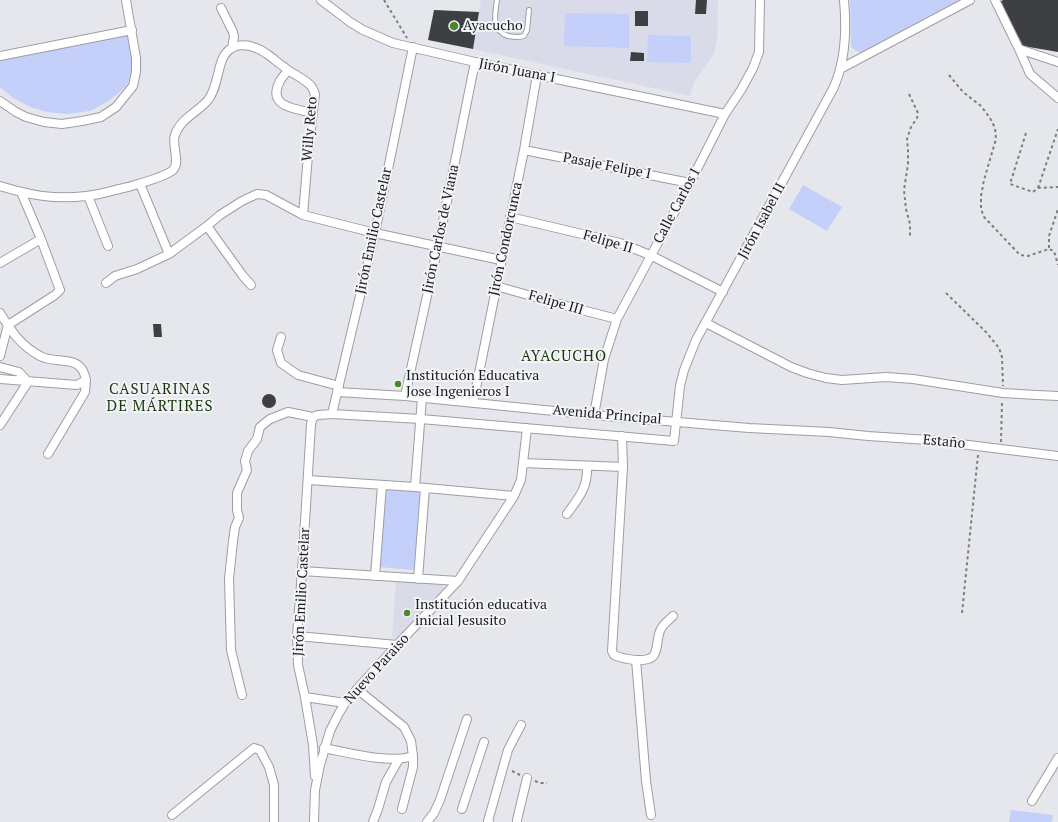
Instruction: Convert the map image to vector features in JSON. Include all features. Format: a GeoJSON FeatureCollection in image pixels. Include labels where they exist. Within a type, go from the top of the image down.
{"type":"FeatureCollection","features":[{"type":"Feature","properties":{"kind":"street"},"geometry":{"type":"LineString","coordinates":[[0,101],[26,117],[44,122],[62,124],[101,117],[116,107],[133,86],[136,72],[136,58],[126,0]]}},
{"type":"Feature","properties":{"kind":"street","name":"Jirón Juana I"},"geometry":{"type":"LineString","coordinates":[[321,0],[350,22],[393,43],[475,62],[724,114]]}},
{"type":"Feature","properties":{"kind":"street","name":"Calle Carlos I"},"geometry":{"type":"LineString","coordinates":[[594,415],[604,359],[616,319],[690,183],[724,114],[753,68],[759,52],[760,0]]}},
{"type":"Feature","properties":{"kind":"street","name":"Jirón Isabel II"},"geometry":{"type":"LineString","coordinates":[[674,441],[680,386],[684,370],[696,340],[834,87],[840,69],[843,51],[845,28],[844,0]]}},
{"type":"Feature","properties":{"kind":"street"},"geometry":{"type":"LineString","coordinates":[[840,69],[970,0]]}},
{"type":"Feature","properties":{"kind":"street"},"geometry":{"type":"LineString","coordinates":[[994,0],[1030,74],[1058,98]]}},
{"type":"Feature","properties":{"kind":"street"},"geometry":{"type":"LineString","coordinates":[[0,186],[44,197],[68,198],[88,196],[140,184],[168,173],[174,169],[176,164],[174,136],[185,120],[208,100],[213,92],[224,54],[232,48],[234,37],[233,32],[220,8]]}},
{"type":"Feature","properties":{"kind":"street"},"geometry":{"type":"LineString","coordinates":[[0,56],[132,30]]}},
{"type":"Feature","properties":{"kind":"street","name":"Willy Reto"},"geometry":{"type":"LineString","coordinates":[[232,48],[244,45],[252,46],[267,53],[288,71],[312,86],[315,94],[303,215]]}},
{"type":"Feature","properties":{"kind":"street","name":"Jirón Emilio Castelar"},"geometry":{"type":"LineString","coordinates":[[332,414],[375,232],[413,47]]}},
{"type":"Feature","properties":{"kind":"street"},"geometry":{"type":"LineString","coordinates":[[1019,50],[1058,62]]}},
{"type":"Feature","properties":{"kind":"street","name":"Jirón Carlos de Viana"},"geometry":{"type":"LineString","coordinates":[[405,396],[438,246],[475,62]]}},
{"type":"Feature","properties":{"kind":"street"},"geometry":{"type":"LineString","coordinates":[[288,71],[280,81],[277,90],[280,103],[290,108],[313,113]]}},
{"type":"Feature","properties":{"kind":"street","name":"Jirón Condorcunca"},"geometry":{"type":"LineString","coordinates":[[473,403],[524,150],[537,74]]}},
{"type":"Feature","properties":{"kind":"street","name":"Pasaje Felipe I"},"geometry":{"type":"LineString","coordinates":[[524,150],[690,183]]}},
{"type":"Feature","properties":{"kind":"street"},"geometry":{"type":"LineString","coordinates":[[140,184],[169,254]]}},
{"type":"Feature","properties":{"kind":"street"},"geometry":{"type":"LineString","coordinates":[[0,356],[8,325],[55,295],[60,290],[41,239],[21,192]]}},
{"type":"Feature","properties":{"kind":"street"},"geometry":{"type":"LineString","coordinates":[[106,283],[115,276],[137,269],[169,254],[220,215],[242,201],[257,194],[266,195],[303,215],[501,260]]}},
{"type":"Feature","properties":{"kind":"street"},"geometry":{"type":"LineString","coordinates":[[88,196],[108,246]]}},
{"type":"Feature","properties":{"kind":"street","name":"Felipe II"},"geometry":{"type":"LineString","coordinates":[[510,217],[620,243],[650,255],[723,292]]}},
{"type":"Feature","properties":{"kind":"street"},"geometry":{"type":"LineString","coordinates":[[207,226],[251,285]]}},
{"type":"Feature","properties":{"kind":"street"},"geometry":{"type":"LineString","coordinates":[[0,263],[41,239]]}},
{"type":"Feature","properties":{"kind":"street","name":"Felipe III"},"geometry":{"type":"LineString","coordinates":[[496,286],[616,319]]}},
{"type":"Feature","properties":{"kind":"street"},"geometry":{"type":"LineString","coordinates":[[0,313],[14,336],[26,347],[42,358],[71,362],[81,368],[86,380],[85,392],[48,454]]}},
{"type":"Feature","properties":{"kind":"street"},"geometry":{"type":"LineString","coordinates":[[706,323],[791,367],[826,378],[842,380],[886,377],[914,379],[1003,393],[1058,396]]}},
{"type":"Feature","properties":{"kind":"street","name":"Avenida Principal"},"geometry":{"type":"LineString","coordinates":[[281,337],[277,350],[281,364],[298,375],[338,389],[594,415],[749,428],[829,432]]}},
{"type":"Feature","properties":{"kind":"street"},"geometry":{"type":"LineString","coordinates":[[0,367],[19,372],[28,382]]}},
{"type":"Feature","properties":{"kind":"street"},"geometry":{"type":"LineString","coordinates":[[0,379],[77,385],[86,380]]}},
{"type":"Feature","properties":{"kind":"street"},"geometry":{"type":"LineString","coordinates":[[0,426],[28,382]]}},
{"type":"Feature","properties":{"kind":"street"},"geometry":{"type":"LineString","coordinates":[[415,487],[422,398]]}},
{"type":"Feature","properties":{"kind":"street"},"geometry":{"type":"LineString","coordinates":[[242,696],[231,650],[229,579],[235,527],[239,518],[237,510],[238,493],[248,470],[245,461],[248,451],[258,439],[260,427],[270,419],[288,412],[313,417]]}},
{"type":"Feature","properties":{"kind":"street","name":"Avenida Principal"},"geometry":{"type":"LineString","coordinates":[[313,417],[332,414],[420,419],[674,441]]}},
{"type":"Feature","properties":{"kind":"street","name":"Jirón Emilio Castelar"},"geometry":{"type":"LineString","coordinates":[[313,417],[311,424],[297,636],[298,665],[313,745],[315,790]]}},
{"type":"Feature","properties":{"kind":"street","name":"Nuevo Paraiso"},"geometry":{"type":"LineString","coordinates":[[314,822],[315,790],[324,748],[330,731],[345,703],[397,645],[458,581],[514,496],[521,480],[527,428]]}},
{"type":"Feature","properties":{"kind":"street","name":"Estaño"},"geometry":{"type":"LineString","coordinates":[[829,432],[979,446],[1058,456]]}},
{"type":"Feature","properties":{"kind":"street"},"geometry":{"type":"LineString","coordinates":[[622,436],[623,467],[612,651],[614,655],[636,660],[650,659],[655,653],[662,626],[673,616]]}},
{"type":"Feature","properties":{"kind":"street"},"geometry":{"type":"LineString","coordinates":[[523,463],[623,467]]}},
{"type":"Feature","properties":{"kind":"street"},"geometry":{"type":"LineString","coordinates":[[567,514],[583,491],[588,476],[587,466]]}},
{"type":"Feature","properties":{"kind":"street"},"geometry":{"type":"LineString","coordinates":[[308,480],[415,487],[514,496]]}},
{"type":"Feature","properties":{"kind":"street"},"geometry":{"type":"LineString","coordinates":[[375,576],[382,485]]}},
{"type":"Feature","properties":{"kind":"street"},"geometry":{"type":"LineString","coordinates":[[418,579],[425,488]]}},
{"type":"Feature","properties":{"kind":"street"},"geometry":{"type":"LineString","coordinates":[[302,571],[458,581]]}},
{"type":"Feature","properties":{"kind":"street"},"geometry":{"type":"LineString","coordinates":[[297,636],[397,645]]}},
{"type":"Feature","properties":{"kind":"street"},"geometry":{"type":"LineString","coordinates":[[636,660],[646,781],[651,815]]}},
{"type":"Feature","properties":{"kind":"street"},"geometry":{"type":"LineString","coordinates":[[357,689],[404,727],[411,741],[413,768],[402,809]]}},
{"type":"Feature","properties":{"kind":"street"},"geometry":{"type":"LineString","coordinates":[[305,697],[345,703]]}},
{"type":"Feature","properties":{"kind":"street"},"geometry":{"type":"LineString","coordinates":[[428,822],[440,800],[467,719]]}},
{"type":"Feature","properties":{"kind":"street"},"geometry":{"type":"LineString","coordinates":[[489,822],[488,821],[508,750],[522,725]]}},
{"type":"Feature","properties":{"kind":"street"},"geometry":{"type":"LineString","coordinates":[[462,810],[484,742]]}},
{"type":"Feature","properties":{"kind":"street"},"geometry":{"type":"LineString","coordinates":[[172,815],[254,748],[260,750],[269,767],[274,785],[274,822]]}},
{"type":"Feature","properties":{"kind":"street"},"geometry":{"type":"LineString","coordinates":[[324,748],[361,756],[399,759],[413,756]]}},
{"type":"Feature","properties":{"kind":"street"},"geometry":{"type":"LineString","coordinates":[[1032,801],[1058,758]]}},
{"type":"Feature","properties":{"kind":"street"},"geometry":{"type":"LineString","coordinates":[[373,822],[386,782],[399,759]]}},
{"type":"Feature","properties":{"kind":"street"},"geometry":{"type":"LineString","coordinates":[[517,820],[527,778]]}},
{"type":"Feature","properties":{"kind":"lane"},"geometry":{"type":"LineString","coordinates":[[497,0],[495,14],[496,24],[501,32],[506,35],[518,38],[524,36],[527,30],[529,10]]}},
{"type":"Feature","properties":{"kind":"path"},"geometry":{"type":"LineString","coordinates":[[384,0],[413,47]]}},
{"type":"Feature","properties":{"kind":"path"},"geometry":{"type":"LineString","coordinates":[[949,75],[963,92],[981,106],[995,128],[996,139],[981,196],[981,209],[984,218],[1020,255],[1028,256],[1049,249],[1054,251],[1058,265]]}},
{"type":"Feature","properties":{"kind":"path"},"geometry":{"type":"LineString","coordinates":[[909,94],[918,113],[917,118],[911,126],[907,139],[908,164],[904,190],[906,209],[910,224],[910,237]]}},
{"type":"Feature","properties":{"kind":"path"},"geometry":{"type":"LineString","coordinates":[[1026,133],[1010,184],[1033,192],[1038,188],[1058,129]]}},
{"type":"Feature","properties":{"kind":"path"},"geometry":{"type":"LineString","coordinates":[[1038,188],[1058,187]]}},
{"type":"Feature","properties":{"kind":"path"},"geometry":{"type":"LineString","coordinates":[[1049,249],[1049,236],[1058,210]]}},
{"type":"Feature","properties":{"kind":"path"},"geometry":{"type":"LineString","coordinates":[[946,293],[986,332],[999,348],[1002,357],[1003,393],[1000,449]]}},
{"type":"Feature","properties":{"kind":"path"},"geometry":{"type":"LineString","coordinates":[[962,613],[979,446]]}},
{"type":"Feature","properties":{"kind":"shaded area"},"geometry":{"type":"Polygon","coordinates":[[[481,0],[718,0],[717,39],[714,54],[694,82],[690,96],[473,49],[481,0]]]}},
{"type":"Feature","properties":{"kind":"shaded area"},"geometry":{"type":"Polygon","coordinates":[[[850,0],[959,1],[862,53],[856,51],[851,46],[850,0]]]}},
{"type":"Feature","properties":{"kind":"shaded area"},"geometry":{"type":"Polygon","coordinates":[[[565,13],[629,14],[629,48],[564,46],[565,13]]]}},
{"type":"Feature","properties":{"kind":"shaded area"},"geometry":{"type":"Polygon","coordinates":[[[127,34],[131,40],[133,56],[132,69],[128,83],[121,91],[107,102],[90,111],[67,114],[47,112],[30,107],[13,98],[0,87],[0,58],[127,34]]]}},
{"type":"Feature","properties":{"kind":"shaded area"},"geometry":{"type":"Polygon","coordinates":[[[648,35],[691,36],[691,63],[647,62],[648,35]]]}},
{"type":"Feature","properties":{"kind":"shaded area"},"geometry":{"type":"Polygon","coordinates":[[[803,185],[842,207],[827,231],[789,209],[803,185]]]}},
{"type":"Feature","properties":{"kind":"shaded area"},"geometry":{"type":"Polygon","coordinates":[[[387,487],[420,491],[414,570],[379,567],[387,487]]]}},
{"type":"Feature","properties":{"kind":"shaded area","name":"Institución educativa inicial Jesusito"},"geometry":{"type":"Polygon","coordinates":[[[396,579],[439,582],[444,588],[398,637],[392,638],[396,579]]]}},
{"type":"Feature","properties":{"kind":"shaded area"},"geometry":{"type":"Polygon","coordinates":[[[1011,810],[1053,815],[1052,822],[1009,822],[1011,810]]]}},
{"type":"Feature","properties":{"kind":"building"},"geometry":{"type":"Polygon","coordinates":[[[696,0],[707,0],[706,14],[695,14],[696,0]]]}},
{"type":"Feature","properties":{"kind":"building"},"geometry":{"type":"Polygon","coordinates":[[[1003,0],[1058,0],[1058,52],[1023,46],[1000,2],[1003,0]]]}},
{"type":"Feature","properties":{"kind":"building","name":"Ayacucho"},"geometry":{"type":"Polygon","coordinates":[[[434,10],[479,12],[473,49],[428,40],[434,10]]]}},
{"type":"Feature","properties":{"kind":"building"},"geometry":{"type":"Polygon","coordinates":[[[635,11],[648,11],[648,26],[635,26],[635,11]]]}},
{"type":"Feature","properties":{"kind":"building"},"geometry":{"type":"Polygon","coordinates":[[[631,52],[644,53],[644,61],[630,61],[631,52]]]}},
{"type":"Feature","properties":{"kind":"building"},"geometry":{"type":"Polygon","coordinates":[[[153,324],[161,324],[162,337],[154,337],[153,324]]]}},
{"type":"Feature","properties":{"kind":"building"},"geometry":{"type":"Polygon","coordinates":[[[266,394],[272,394],[276,398],[276,404],[272,408],[266,408],[262,404],[262,398],[266,394]]]}},
{"type":"Feature","properties":{"kind":"place","name":"Ayacucho"},"geometry":{"type":"Point","coordinates":[454,26]}},
{"type":"Feature","properties":{"kind":"place","name":"Institución Educativa Jose Ingenieros I"},"geometry":{"type":"Point","coordinates":[398,384]}},
{"type":"Feature","properties":{"kind":"place","name":"Institución educativa inicial Jesusito"},"geometry":{"type":"Point","coordinates":[407,613]}},
{"type":"Feature","properties":{"kind":"district","name":"AYACUCHO"},"geometry":{"type":"Point","coordinates":[564,357]}},
{"type":"Feature","properties":{"kind":"district","name":"CASUARINAS DE MÁRTIRES"},"geometry":{"type":"Point","coordinates":[160,398]}}]}
